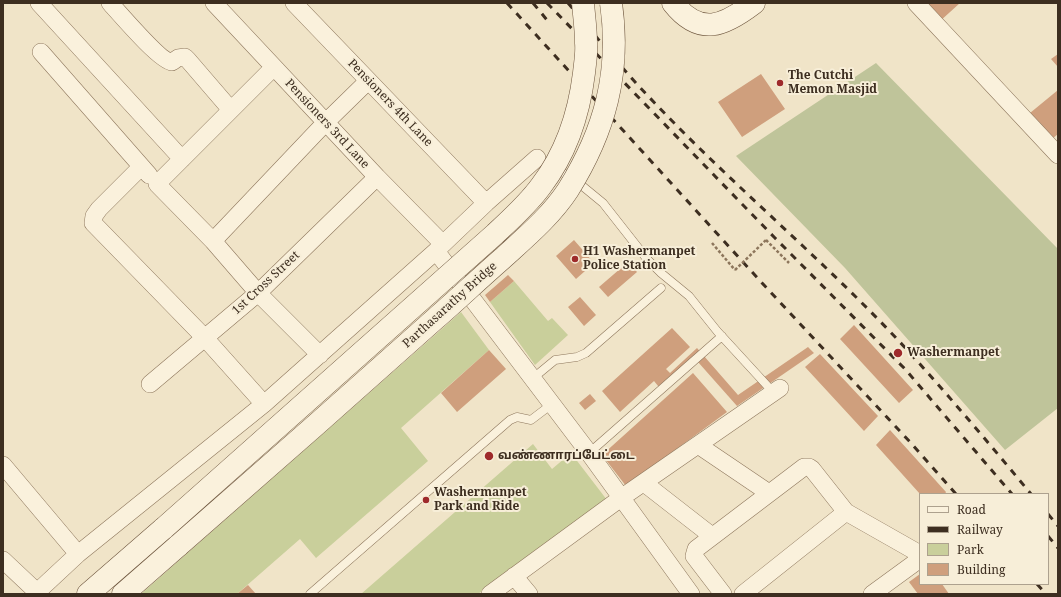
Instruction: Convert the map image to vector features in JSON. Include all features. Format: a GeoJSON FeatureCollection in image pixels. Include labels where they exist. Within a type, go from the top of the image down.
{"type":"FeatureCollection","features":[{"type":"Feature","properties":{"kind":"main road","name":"Parthasarathy Bridge"},"geometry":{"type":"LineString","coordinates":[[88,594],[495,234],[541,187],[552,172],[567,141],[578,110],[581,96],[586,42],[583,3]]}},
{"type":"Feature","properties":{"kind":"main road","name":"Parthasarathy Bridge"},"geometry":{"type":"LineString","coordinates":[[123,594],[526,238],[558,203],[584,161],[602,122],[612,77],[614,42],[611,3]]}},
{"type":"Feature","properties":{"kind":"main road"},"geometry":{"type":"LineString","coordinates":[[673,3],[690,19],[699,24],[709,25],[726,20],[741,13],[754,3]]}},
{"type":"Feature","properties":{"kind":"street"},"geometry":{"type":"LineString","coordinates":[[39,3],[182,159]]}},
{"type":"Feature","properties":{"kind":"street"},"geometry":{"type":"LineString","coordinates":[[110,3],[166,60],[172,62],[178,58],[185,57],[231,110]]}},
{"type":"Feature","properties":{"kind":"street","name":"Pensioners 3rd Lane"},"geometry":{"type":"LineString","coordinates":[[214,3],[273,68],[377,177],[440,248],[532,379],[589,453],[691,594]]}},
{"type":"Feature","properties":{"kind":"street","name":"Pensioners 4th Lane"},"geometry":{"type":"LineString","coordinates":[[294,3],[486,203]]}},
{"type":"Feature","properties":{"kind":"street"},"geometry":{"type":"LineString","coordinates":[[916,3],[1058,155]]}},
{"type":"Feature","properties":{"kind":"street"},"geometry":{"type":"LineString","coordinates":[[41,52],[157,184],[213,241],[258,293],[320,355]]}},
{"type":"Feature","properties":{"kind":"street"},"geometry":{"type":"LineString","coordinates":[[157,184],[273,68]]}},
{"type":"Feature","properties":{"kind":"street"},"geometry":{"type":"LineString","coordinates":[[213,241],[326,122],[368,81]]}},
{"type":"Feature","properties":{"kind":"street"},"geometry":{"type":"LineString","coordinates":[[3,560],[36,593],[78,554],[264,404],[440,248],[486,203],[542,161]]}},
{"type":"Feature","properties":{"kind":"street"},"geometry":{"type":"LineString","coordinates":[[142,167],[99,209],[94,216],[93,223],[204,338],[264,404]]}},
{"type":"Feature","properties":{"kind":"street","name":"1st Cross Street"},"geometry":{"type":"LineString","coordinates":[[150,384],[258,293],[377,177]]}},
{"type":"Feature","properties":{"kind":"street"},"geometry":{"type":"LineString","coordinates":[[490,594],[621,498],[777,390]]}},
{"type":"Feature","properties":{"kind":"street"},"geometry":{"type":"LineString","coordinates":[[698,445],[769,493]]}},
{"type":"Feature","properties":{"kind":"street"},"geometry":{"type":"LineString","coordinates":[[3,465],[78,554]]}},
{"type":"Feature","properties":{"kind":"street"},"geometry":{"type":"LineString","coordinates":[[723,594],[694,556],[696,549],[800,469],[808,466],[846,512],[919,553]]}},
{"type":"Feature","properties":{"kind":"street"},"geometry":{"type":"LineString","coordinates":[[644,483],[712,536]]}},
{"type":"Feature","properties":{"kind":"street"},"geometry":{"type":"LineString","coordinates":[[743,594],[846,512]]}},
{"type":"Feature","properties":{"kind":"street"},"geometry":{"type":"LineString","coordinates":[[872,594],[919,560]]}},
{"type":"Feature","properties":{"kind":"street"},"geometry":{"type":"LineString","coordinates":[[514,576],[529,594]]}},
{"type":"Feature","properties":{"kind":"lane"},"geometry":{"type":"LineString","coordinates":[[542,161],[575,180],[603,203],[647,259],[661,273],[689,296],[722,336],[777,390]]}},
{"type":"Feature","properties":{"kind":"lane"},"geometry":{"type":"LineString","coordinates":[[532,379],[555,360],[577,357],[588,351],[662,288]]}},
{"type":"Feature","properties":{"kind":"lane"},"geometry":{"type":"LineString","coordinates":[[589,453],[722,336]]}},
{"type":"Feature","properties":{"kind":"lane"},"geometry":{"type":"LineString","coordinates":[[310,594],[510,420],[517,417],[531,420],[552,404]]}},
{"type":"Feature","properties":{"kind":"path"},"geometry":{"type":"LineString","coordinates":[[712,243],[735,270],[766,240],[789,263]]}},
{"type":"Feature","properties":{"kind":"green space"},"geometry":{"type":"Polygon","coordinates":[[[876,63],[1058,249],[1058,408],[1005,450],[845,268],[736,156],[876,63]]]}},
{"type":"Feature","properties":{"kind":"green space"},"geometry":{"type":"Polygon","coordinates":[[[514,281],[548,321],[552,318],[568,335],[535,365],[490,302],[514,281]]]}},
{"type":"Feature","properties":{"kind":"green space"},"geometry":{"type":"Polygon","coordinates":[[[461,312],[489,350],[401,428],[428,461],[316,558],[300,539],[237,594],[141,594],[461,312]]]}},
{"type":"Feature","properties":{"kind":"green space"},"geometry":{"type":"Polygon","coordinates":[[[533,444],[552,469],[571,453],[607,500],[478,594],[361,594],[533,444]]]}},
{"type":"Feature","properties":{"kind":"building"},"geometry":{"type":"Polygon","coordinates":[[[922,3],[960,3],[939,22],[922,3]]]}},
{"type":"Feature","properties":{"kind":"building"},"geometry":{"type":"Polygon","coordinates":[[[1058,54],[1058,67],[1051,59],[1058,54]]]}},
{"type":"Feature","properties":{"kind":"building"},"geometry":{"type":"Polygon","coordinates":[[[761,74],[785,109],[742,137],[718,102],[761,74]]]}},
{"type":"Feature","properties":{"kind":"building"},"geometry":{"type":"Polygon","coordinates":[[[1058,90],[1058,134],[1052,139],[1030,113],[1058,90]]]}},
{"type":"Feature","properties":{"kind":"building","name":"H1 Washermanpet Police Station"},"geometry":{"type":"Polygon","coordinates":[[[574,240],[594,263],[576,279],[556,256],[574,240]]]}},
{"type":"Feature","properties":{"kind":"building"},"geometry":{"type":"Polygon","coordinates":[[[628,262],[637,272],[608,297],[599,287],[628,262]]]}},
{"type":"Feature","properties":{"kind":"building"},"geometry":{"type":"Polygon","coordinates":[[[508,275],[514,281],[490,302],[485,295],[508,275]]]}},
{"type":"Feature","properties":{"kind":"building"},"geometry":{"type":"Polygon","coordinates":[[[580,297],[596,315],[584,326],[568,307],[580,297]]]}},
{"type":"Feature","properties":{"kind":"building"},"geometry":{"type":"Polygon","coordinates":[[[854,325],[913,390],[899,403],[840,339],[854,325]]]}},
{"type":"Feature","properties":{"kind":"building"},"geometry":{"type":"Polygon","coordinates":[[[672,328],[690,347],[666,369],[670,373],[697,348],[738,395],[808,347],[814,353],[737,406],[698,362],[663,392],[654,381],[620,412],[602,391],[672,328]]]}},
{"type":"Feature","properties":{"kind":"building"},"geometry":{"type":"Polygon","coordinates":[[[489,350],[506,369],[457,412],[441,393],[489,350]]]}},
{"type":"Feature","properties":{"kind":"building"},"geometry":{"type":"Polygon","coordinates":[[[820,354],[878,416],[864,431],[805,367],[820,354]]]}},
{"type":"Feature","properties":{"kind":"building"},"geometry":{"type":"Polygon","coordinates":[[[693,373],[727,412],[626,486],[602,455],[693,373]]]}},
{"type":"Feature","properties":{"kind":"building"},"geometry":{"type":"Polygon","coordinates":[[[590,394],[596,401],[585,410],[579,403],[590,394]]]}},
{"type":"Feature","properties":{"kind":"building"},"geometry":{"type":"Polygon","coordinates":[[[890,430],[946,493],[919,493],[876,445],[890,430]]]}},
{"type":"Feature","properties":{"kind":"building"},"geometry":{"type":"Polygon","coordinates":[[[919,575],[919,585],[943,585],[949,594],[918,594],[909,582],[919,575]]]}},
{"type":"Feature","properties":{"kind":"building"},"geometry":{"type":"Polygon","coordinates":[[[248,585],[256,594],[237,594],[248,585]]]}},
{"type":"Feature","properties":{"kind":"railway"},"geometry":{"type":"LineString","coordinates":[[507,3],[955,493]]}},
{"type":"Feature","properties":{"kind":"railway"},"geometry":{"type":"LineString","coordinates":[[533,3],[547,20]]}},
{"type":"Feature","properties":{"kind":"railway"},"geometry":{"type":"LineString","coordinates":[[547,3],[775,238],[905,369],[1011,493]]}},
{"type":"Feature","properties":{"kind":"railway"},"geometry":{"type":"LineString","coordinates":[[568,3],[629,75],[680,129],[868,309],[898,340],[966,416],[1030,493]]}},
{"type":"Feature","properties":{"kind":"railway"},"geometry":{"type":"LineString","coordinates":[[1049,515],[1058,526]]}},
{"type":"Feature","properties":{"kind":"railway"},"geometry":{"type":"LineString","coordinates":[[1049,537],[1058,548]]}},
{"type":"Feature","properties":{"kind":"railway"},"geometry":{"type":"LineString","coordinates":[[1038,585],[1046,594]]}},
{"type":"Feature","properties":{"kind":"place","name":"The Cutchi Memon Masjid"},"geometry":{"type":"Point","coordinates":[780,83]}},
{"type":"Feature","properties":{"kind":"place","name":"H1 Washermanpet Police Station"},"geometry":{"type":"Point","coordinates":[575,259]}},
{"type":"Feature","properties":{"kind":"place","name":"Washermanpet"},"geometry":{"type":"Point","coordinates":[898,353]}},
{"type":"Feature","properties":{"kind":"place","name":"வண்ணாரப்பேட்டை"},"geometry":{"type":"Point","coordinates":[489,456]}},
{"type":"Feature","properties":{"kind":"place","name":"Washermanpet Park and Ride"},"geometry":{"type":"Point","coordinates":[426,500]}}]}
